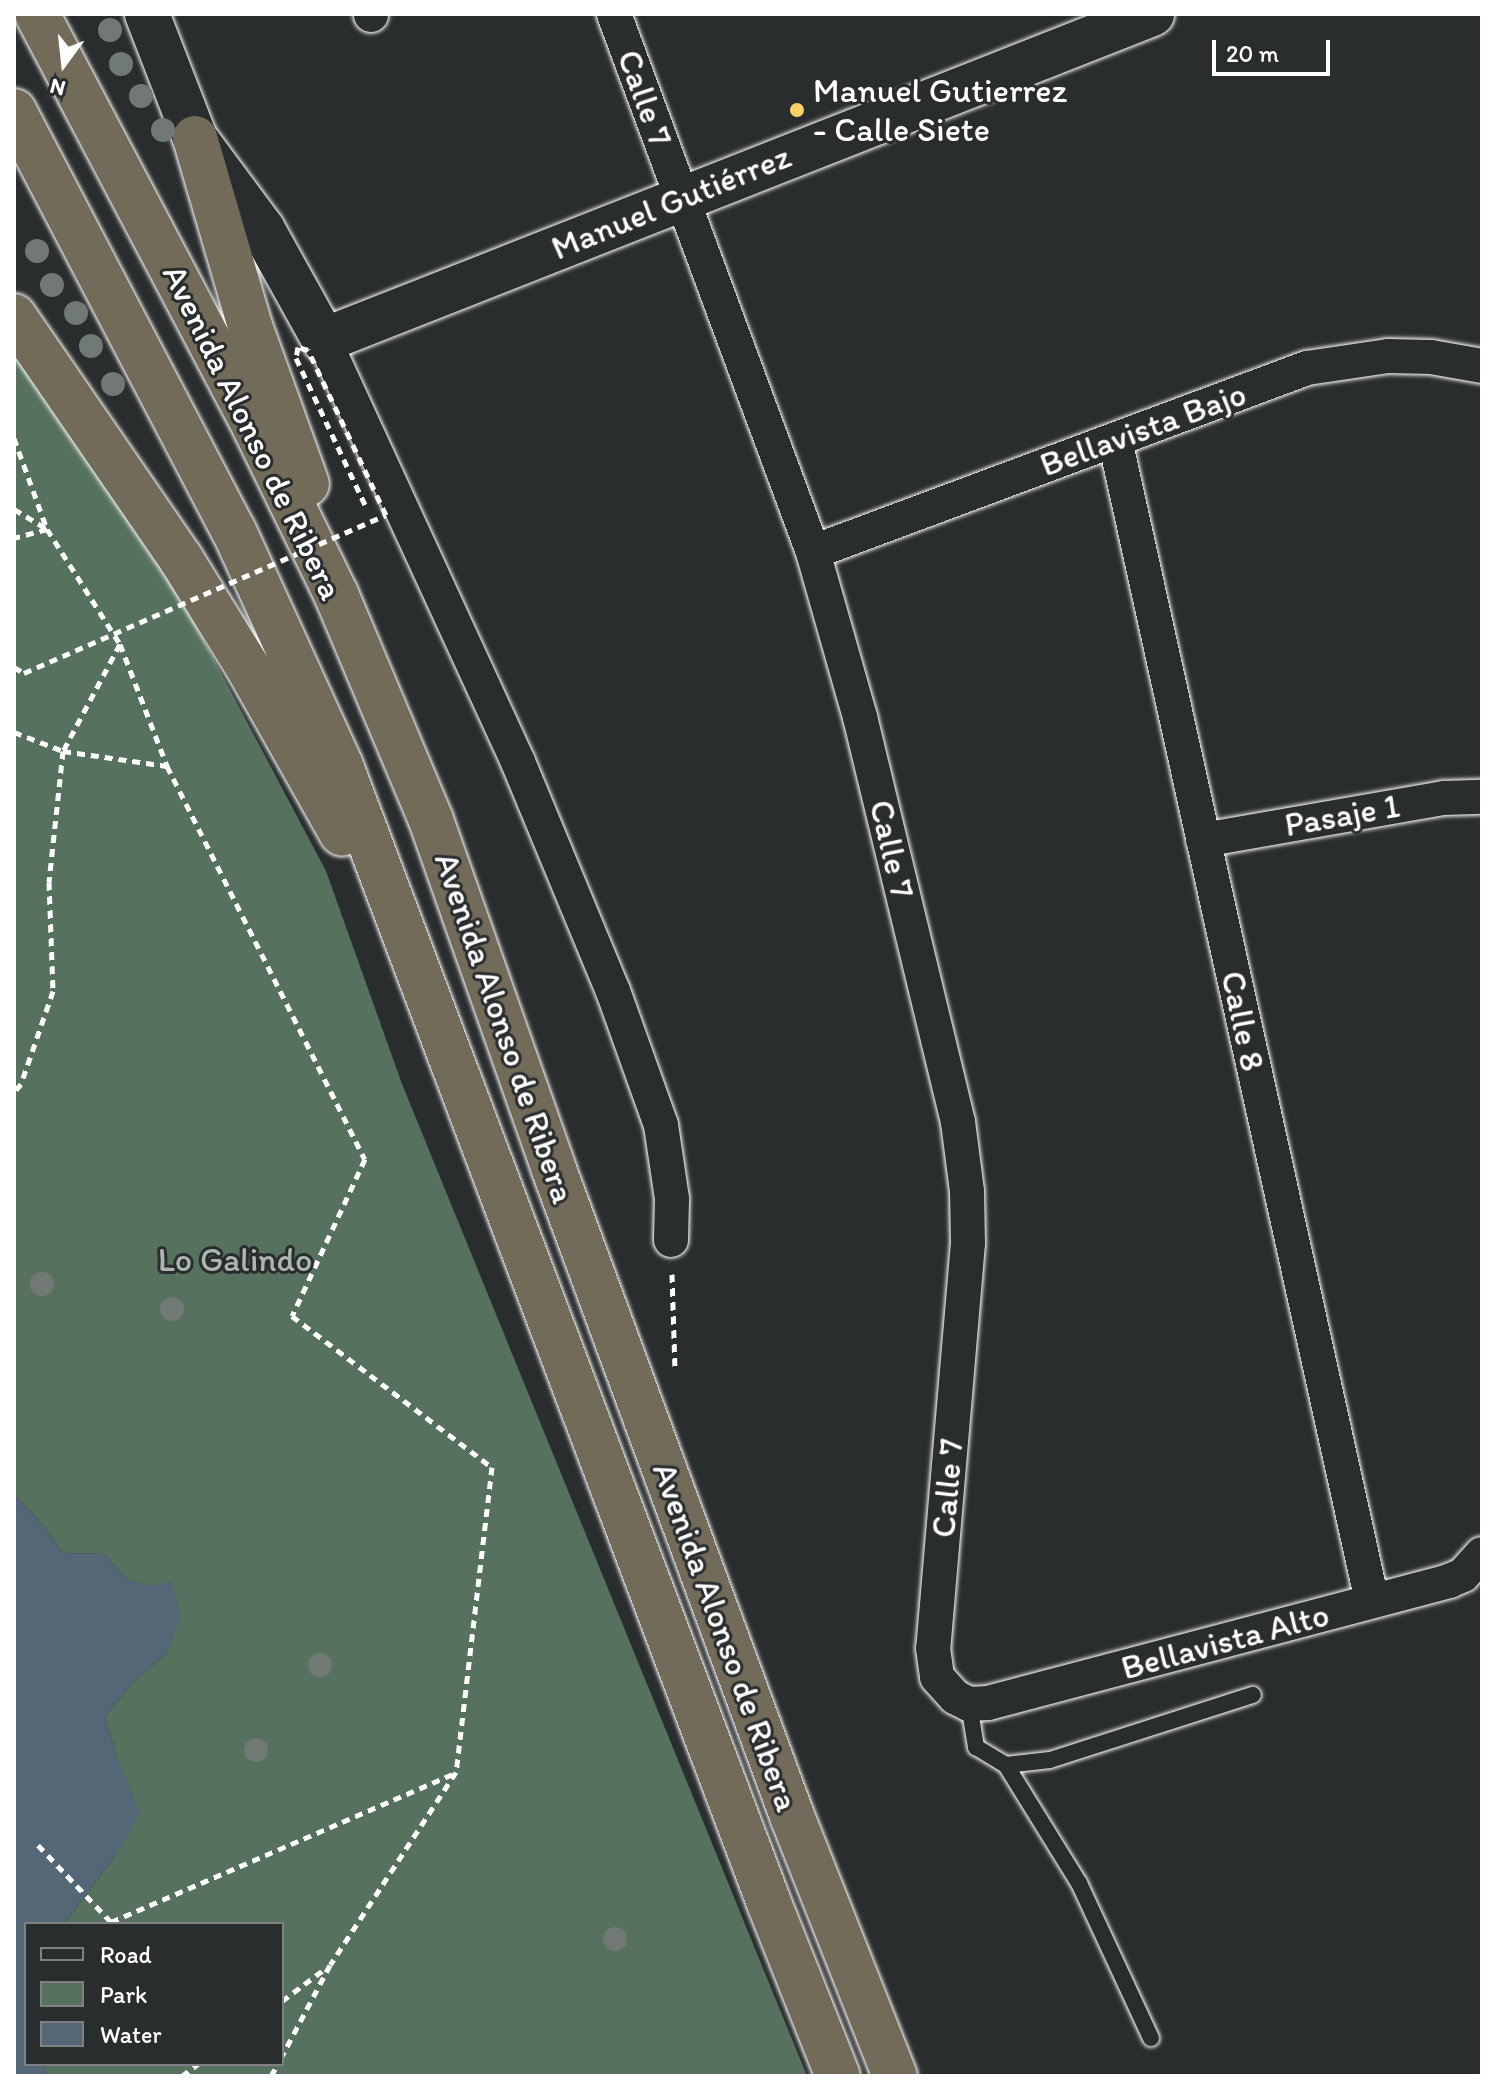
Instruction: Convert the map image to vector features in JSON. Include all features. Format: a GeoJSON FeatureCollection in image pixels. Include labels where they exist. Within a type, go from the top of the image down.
{"type":"FeatureCollection","features":[{"type":"Feature","properties":{"kind":"highway","name":"Avenida Alonso de Ribera"},"geometry":{"type":"LineString","coordinates":[[37,14],[182,285],[336,594],[431,820],[553,1167],[706,1582],[830,1917],[895,2076]]}},
{"type":"Feature","properties":{"kind":"highway","name":"Avenida Alonso de Ribera"},"geometry":{"type":"LineString","coordinates":[[14,111],[177,417],[293,657],[341,766],[769,1903],[838,2076]]}},
{"type":"Feature","properties":{"kind":"highway"},"geometry":{"type":"LineString","coordinates":[[195,138],[250,326],[308,486],[336,594]]}},
{"type":"Feature","properties":{"kind":"highway"},"geometry":{"type":"LineString","coordinates":[[14,316],[181,559],[249,669],[313,781],[432,1011]]}},
{"type":"Feature","properties":{"kind":"street"},"geometry":{"type":"LineString","coordinates":[[147,14],[195,138],[263,230],[324,340],[518,762],[613,991],[661,1125],[672,1199],[671,1240]]}},
{"type":"Feature","properties":{"kind":"street","name":"Calle 7"},"geometry":{"type":"LineString","coordinates":[[614,14],[813,552],[860,717],[964,1156],[968,1243],[933,1648],[937,1677],[955,1697],[969,1704]]}},
{"type":"Feature","properties":{"kind":"street","name":"Manuel Gutiérrez"},"geometry":{"type":"LineString","coordinates":[[324,340],[1152,14]]}},
{"type":"Feature","properties":{"kind":"street","name":"Bellavista Bajo"},"geometry":{"type":"LineString","coordinates":[[813,552],[1307,368],[1347,359],[1431,357],[1482,366]]}},
{"type":"Feature","properties":{"kind":"street","name":"Calle 8"},"geometry":{"type":"LineString","coordinates":[[1115,440],[1372,1601]]}},
{"type":"Feature","properties":{"kind":"street","name":"Pasaje 1"},"geometry":{"type":"LineString","coordinates":[[1203,840],[1444,798],[1482,797]]}},
{"type":"Feature","properties":{"kind":"street","name":"Bellavista Alto"},"geometry":{"type":"LineString","coordinates":[[969,1704],[1013,1697],[1449,1581],[1479,1559]]}},
{"type":"Feature","properties":{"kind":"lane"},"geometry":{"type":"LineString","coordinates":[[1006,1765],[1050,1760],[1253,1695]]}},
{"type":"Feature","properties":{"kind":"lane"},"geometry":{"type":"LineString","coordinates":[[969,1704],[976,1747],[1006,1765],[1079,1883],[1151,2038]]}},
{"type":"Feature","properties":{"kind":"path"},"geometry":{"type":"LineString","coordinates":[[14,676],[386,515],[308,350],[298,347],[296,358],[367,509]]}},
{"type":"Feature","properties":{"kind":"path"},"geometry":{"type":"LineString","coordinates":[[14,438],[47,529],[120,644],[167,766],[365,1159],[292,1316],[492,1467],[456,1772],[330,1965],[284,2052]]}},
{"type":"Feature","properties":{"kind":"path"},"geometry":{"type":"LineString","coordinates":[[14,509],[47,529]]}},
{"type":"Feature","properties":{"kind":"path"},"geometry":{"type":"LineString","coordinates":[[14,538],[47,529]]}},
{"type":"Feature","properties":{"kind":"path"},"geometry":{"type":"LineString","coordinates":[[14,1092],[21,1084],[53,991],[49,882],[63,751],[120,644]]}},
{"type":"Feature","properties":{"kind":"path"},"geometry":{"type":"LineString","coordinates":[[14,667],[24,673]]}},
{"type":"Feature","properties":{"kind":"path"},"geometry":{"type":"LineString","coordinates":[[14,732],[63,751],[167,766]]}},
{"type":"Feature","properties":{"kind":"path"},"geometry":{"type":"LineString","coordinates":[[38,1845],[111,1922],[456,1772]]}},
{"type":"Feature","properties":{"kind":"path"},"geometry":{"type":"LineString","coordinates":[[284,2000],[330,1965]]}},
{"type":"Feature","properties":{"kind":"green space","name":"Lo Galindo"},"geometry":{"type":"Polygon","coordinates":[[[14,342],[149,537],[326,871],[402,1084],[807,2076],[46,2076],[44,2066],[284,2066],[284,1922],[66,1922],[115,1856],[118,1761],[105,1717],[133,1682],[167,1653],[172,1582],[152,1587],[128,1580],[104,1554],[63,1553],[37,1518],[14,1495],[14,342]]]}},
{"type":"Feature","properties":{"kind":"water"},"geometry":{"type":"Polygon","coordinates":[[[14,1495],[37,1518],[63,1553],[104,1554],[128,1580],[152,1586],[172,1582],[181,1619],[167,1653],[133,1682],[105,1717],[118,1761],[141,1813],[115,1856],[66,1922],[24,1922],[24,2066],[44,2066],[46,2076],[14,2076],[14,1495]]]}},
{"type":"Feature","properties":{"kind":"place","name":"Manuel Gutierrez - Calle Siete"},"geometry":{"type":"Point","coordinates":[797,110]}}]}
